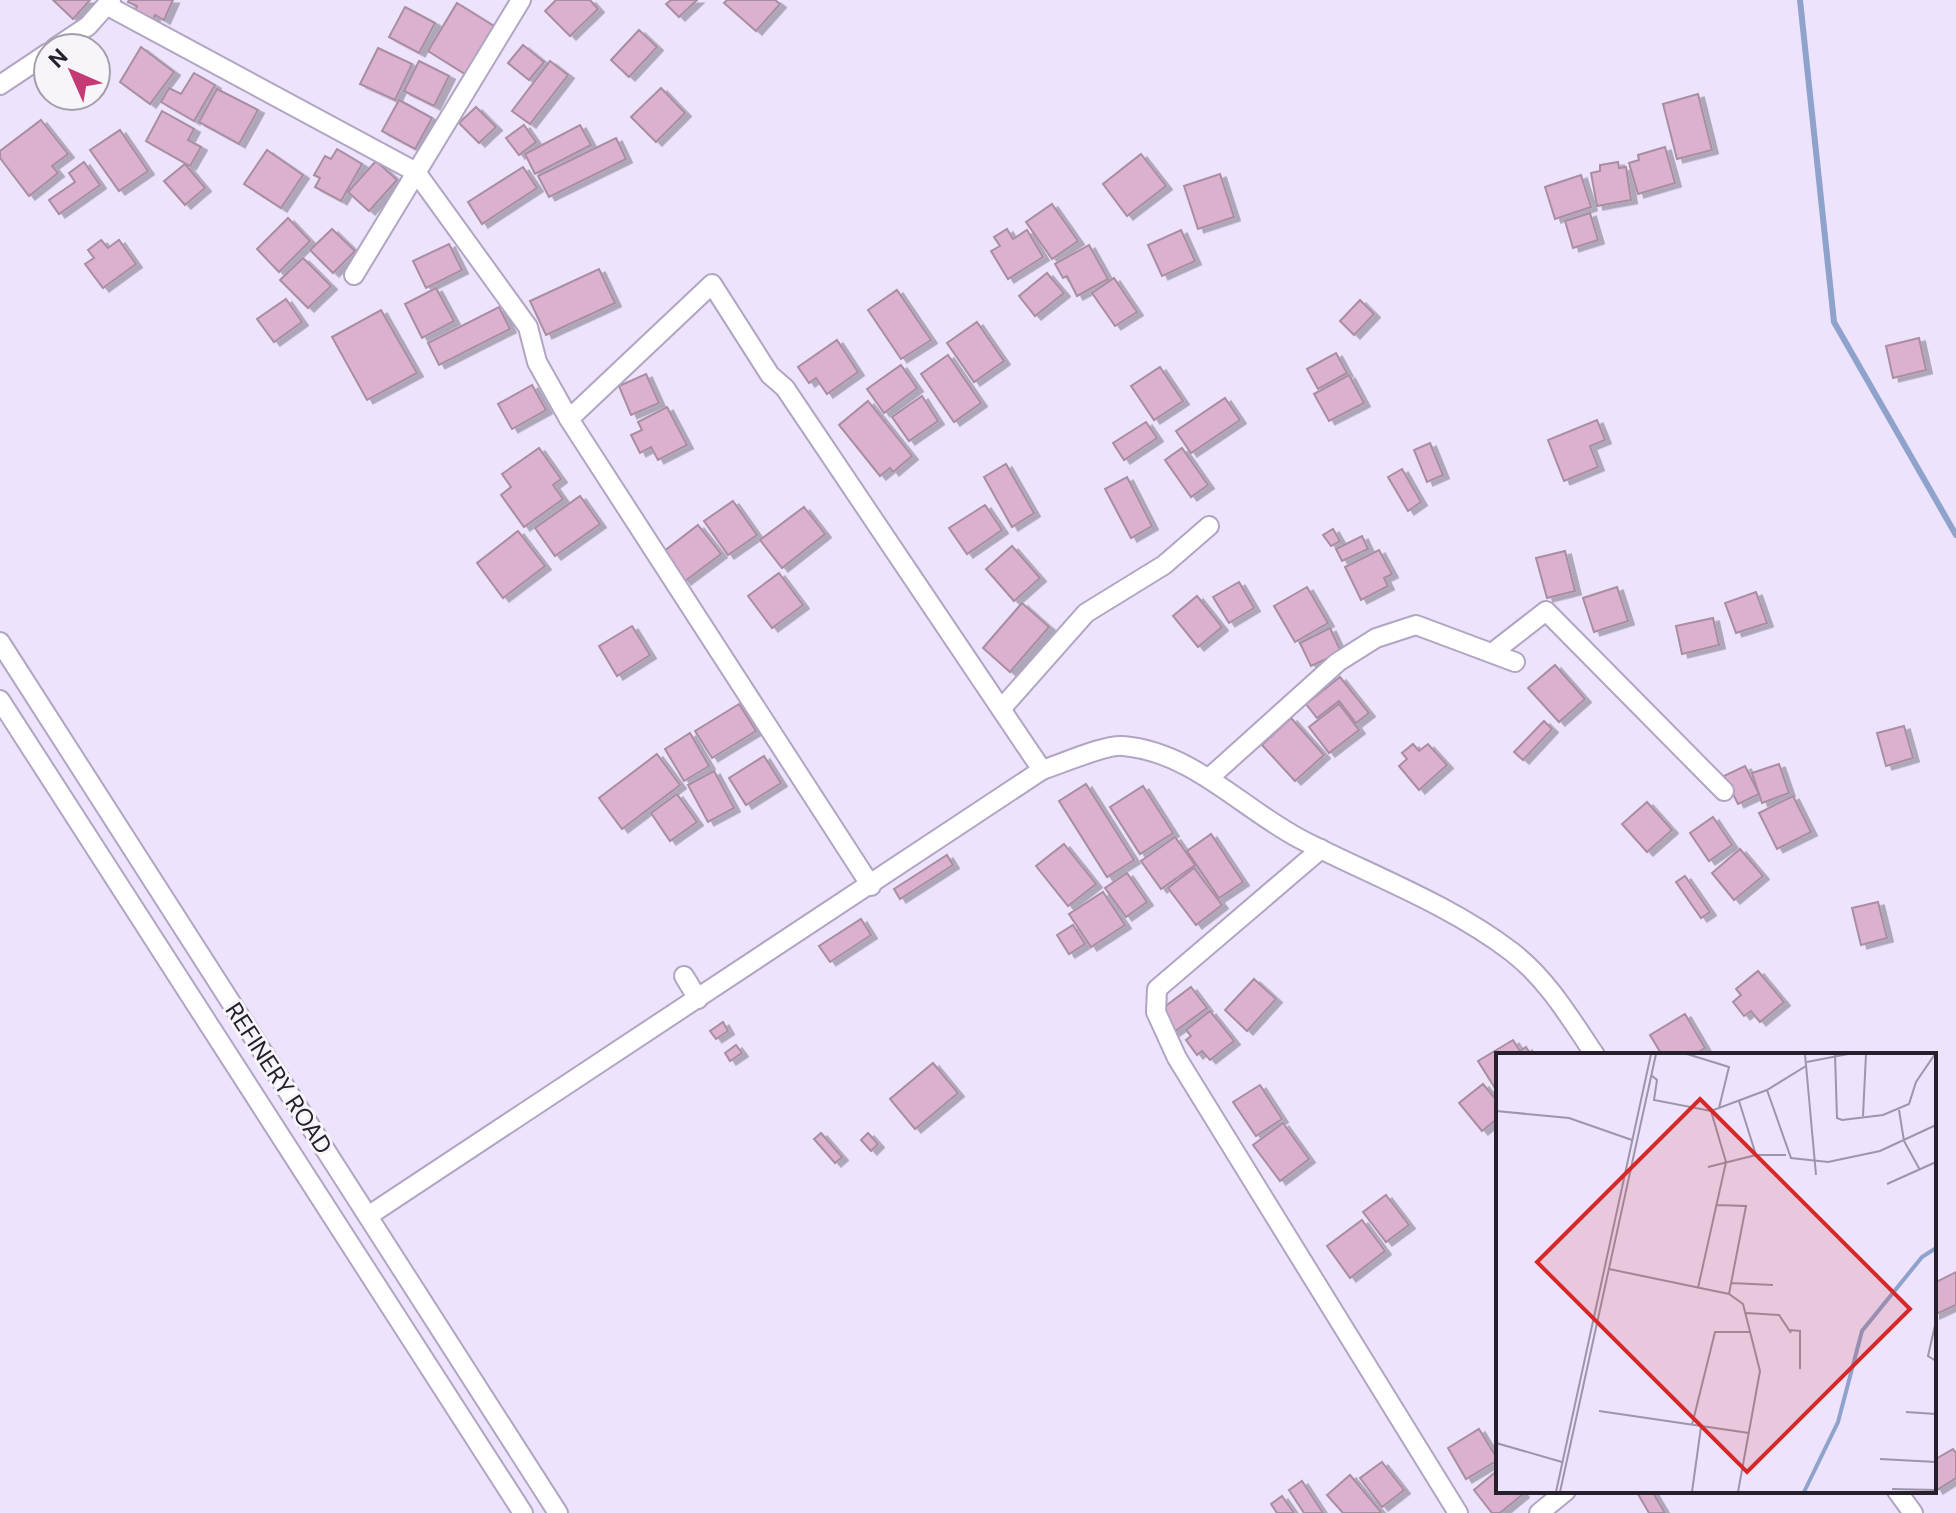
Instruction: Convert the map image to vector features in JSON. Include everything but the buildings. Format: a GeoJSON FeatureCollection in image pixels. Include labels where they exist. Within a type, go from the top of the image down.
{"type":"FeatureCollection","features":[{"type":"Feature","properties":{"kind":"street"},"geometry":{"type":"LineString","coordinates":[[354,275],[521,0]]}},
{"type":"Feature","properties":{"kind":"street"},"geometry":{"type":"LineString","coordinates":[[79,32],[110,3],[416,172],[528,327],[537,362],[569,419],[871,886]]}},
{"type":"Feature","properties":{"kind":"street"},"geometry":{"type":"LineString","coordinates":[[0,85],[32,64]]}},
{"type":"Feature","properties":{"kind":"street"},"geometry":{"type":"LineString","coordinates":[[569,419],[712,284],[770,375],[785,388],[1042,770]]}},
{"type":"Feature","properties":{"kind":"street"},"geometry":{"type":"LineString","coordinates":[[1001,709],[1086,613],[1164,565],[1209,526]]}},
{"type":"Feature","properties":{"kind":"street"},"geometry":{"type":"LineString","coordinates":[[1492,653],[1546,611],[1724,791]]}},
{"type":"Feature","properties":{"kind":"street"},"geometry":{"type":"LineString","coordinates":[[1209,778],[1338,662],[1376,638],[1416,625],[1515,662]]}},
{"type":"Feature","properties":{"kind":"street","name":"REFINERY ROAD"},"geometry":{"type":"LineString","coordinates":[[0,642],[558,1513]]}},
{"type":"Feature","properties":{"kind":"street","name":"REFINERY ROAD"},"geometry":{"type":"LineString","coordinates":[[0,700],[523,1513]]}},
{"type":"Feature","properties":{"kind":"street"},"geometry":{"type":"LineString","coordinates":[[368,1216],[1042,770],[1119,745],[1153,751],[1209,778],[1300,840],[1451,914],[1512,952],[1549,986],[1594,1053]]}},
{"type":"Feature","properties":{"kind":"street"},"geometry":{"type":"LineString","coordinates":[[1321,849],[1157,989],[1156,1012],[1177,1058],[1458,1513]]}},
{"type":"Feature","properties":{"kind":"street"},"geometry":{"type":"LineString","coordinates":[[684,976],[698,999]]}},
{"type":"Feature","properties":{"kind":"street"},"geometry":{"type":"LineString","coordinates":[[1539,1513],[1564,1493]]}},
{"type":"Feature","properties":{"kind":"street"},"geometry":{"type":"LineString","coordinates":[[1898,1493],[1913,1513]]}},
{"type":"Feature","properties":{"kind":"waterway"},"geometry":{"type":"LineString","coordinates":[[1800,0],[1834,322],[1956,535]]}}]}
